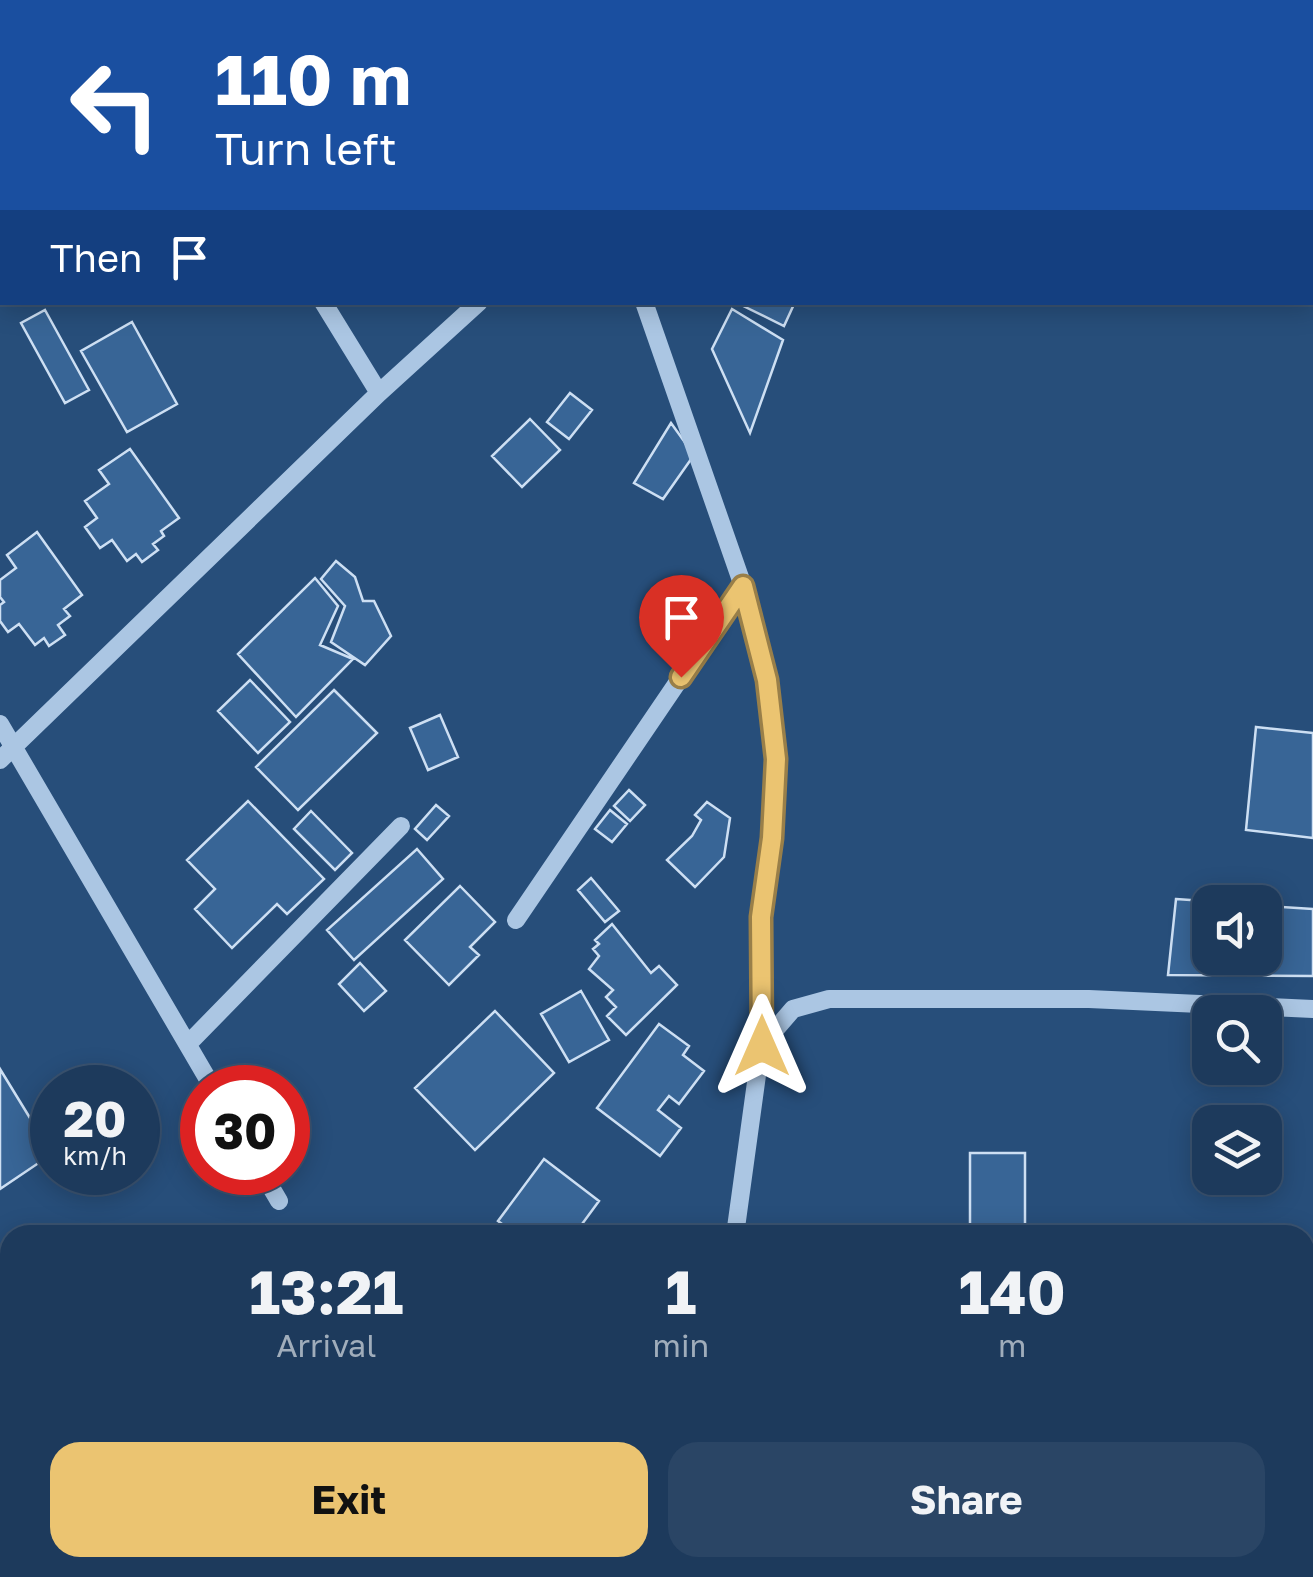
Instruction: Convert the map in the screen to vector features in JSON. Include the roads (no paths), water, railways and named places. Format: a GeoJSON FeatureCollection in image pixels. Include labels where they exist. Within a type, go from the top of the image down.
{"type":"FeatureCollection","features":[{"type":"Feature","properties":{"kind":"street"},"geometry":{"type":"LineString","coordinates":[[324,305],[379,394]]}},
{"type":"Feature","properties":{"kind":"street"},"geometry":{"type":"LineString","coordinates":[[8,754],[476,305]]}},
{"type":"Feature","properties":{"kind":"street"},"geometry":{"type":"LineString","coordinates":[[645,305],[743,586],[767,680],[776,759],[772,838],[761,917],[762,1046],[736,1225]]}},
{"type":"Feature","properties":{"kind":"street"},"geometry":{"type":"LineString","coordinates":[[516,920],[743,586]]}},
{"type":"Feature","properties":{"kind":"street"},"geometry":{"type":"LineString","coordinates":[[0,724],[8,754],[200,1065]]}},
{"type":"Feature","properties":{"kind":"street"},"geometry":{"type":"LineString","coordinates":[[188,1044],[401,826]]}},
{"type":"Feature","properties":{"kind":"street"},"geometry":{"type":"LineString","coordinates":[[762,1046],[794,1009],[829,998],[1089,1000],[1313,1008]]}},
{"type":"Feature","properties":{"kind":"street"},"geometry":{"type":"LineString","coordinates":[[275,1195],[279,1202]]}}]}
